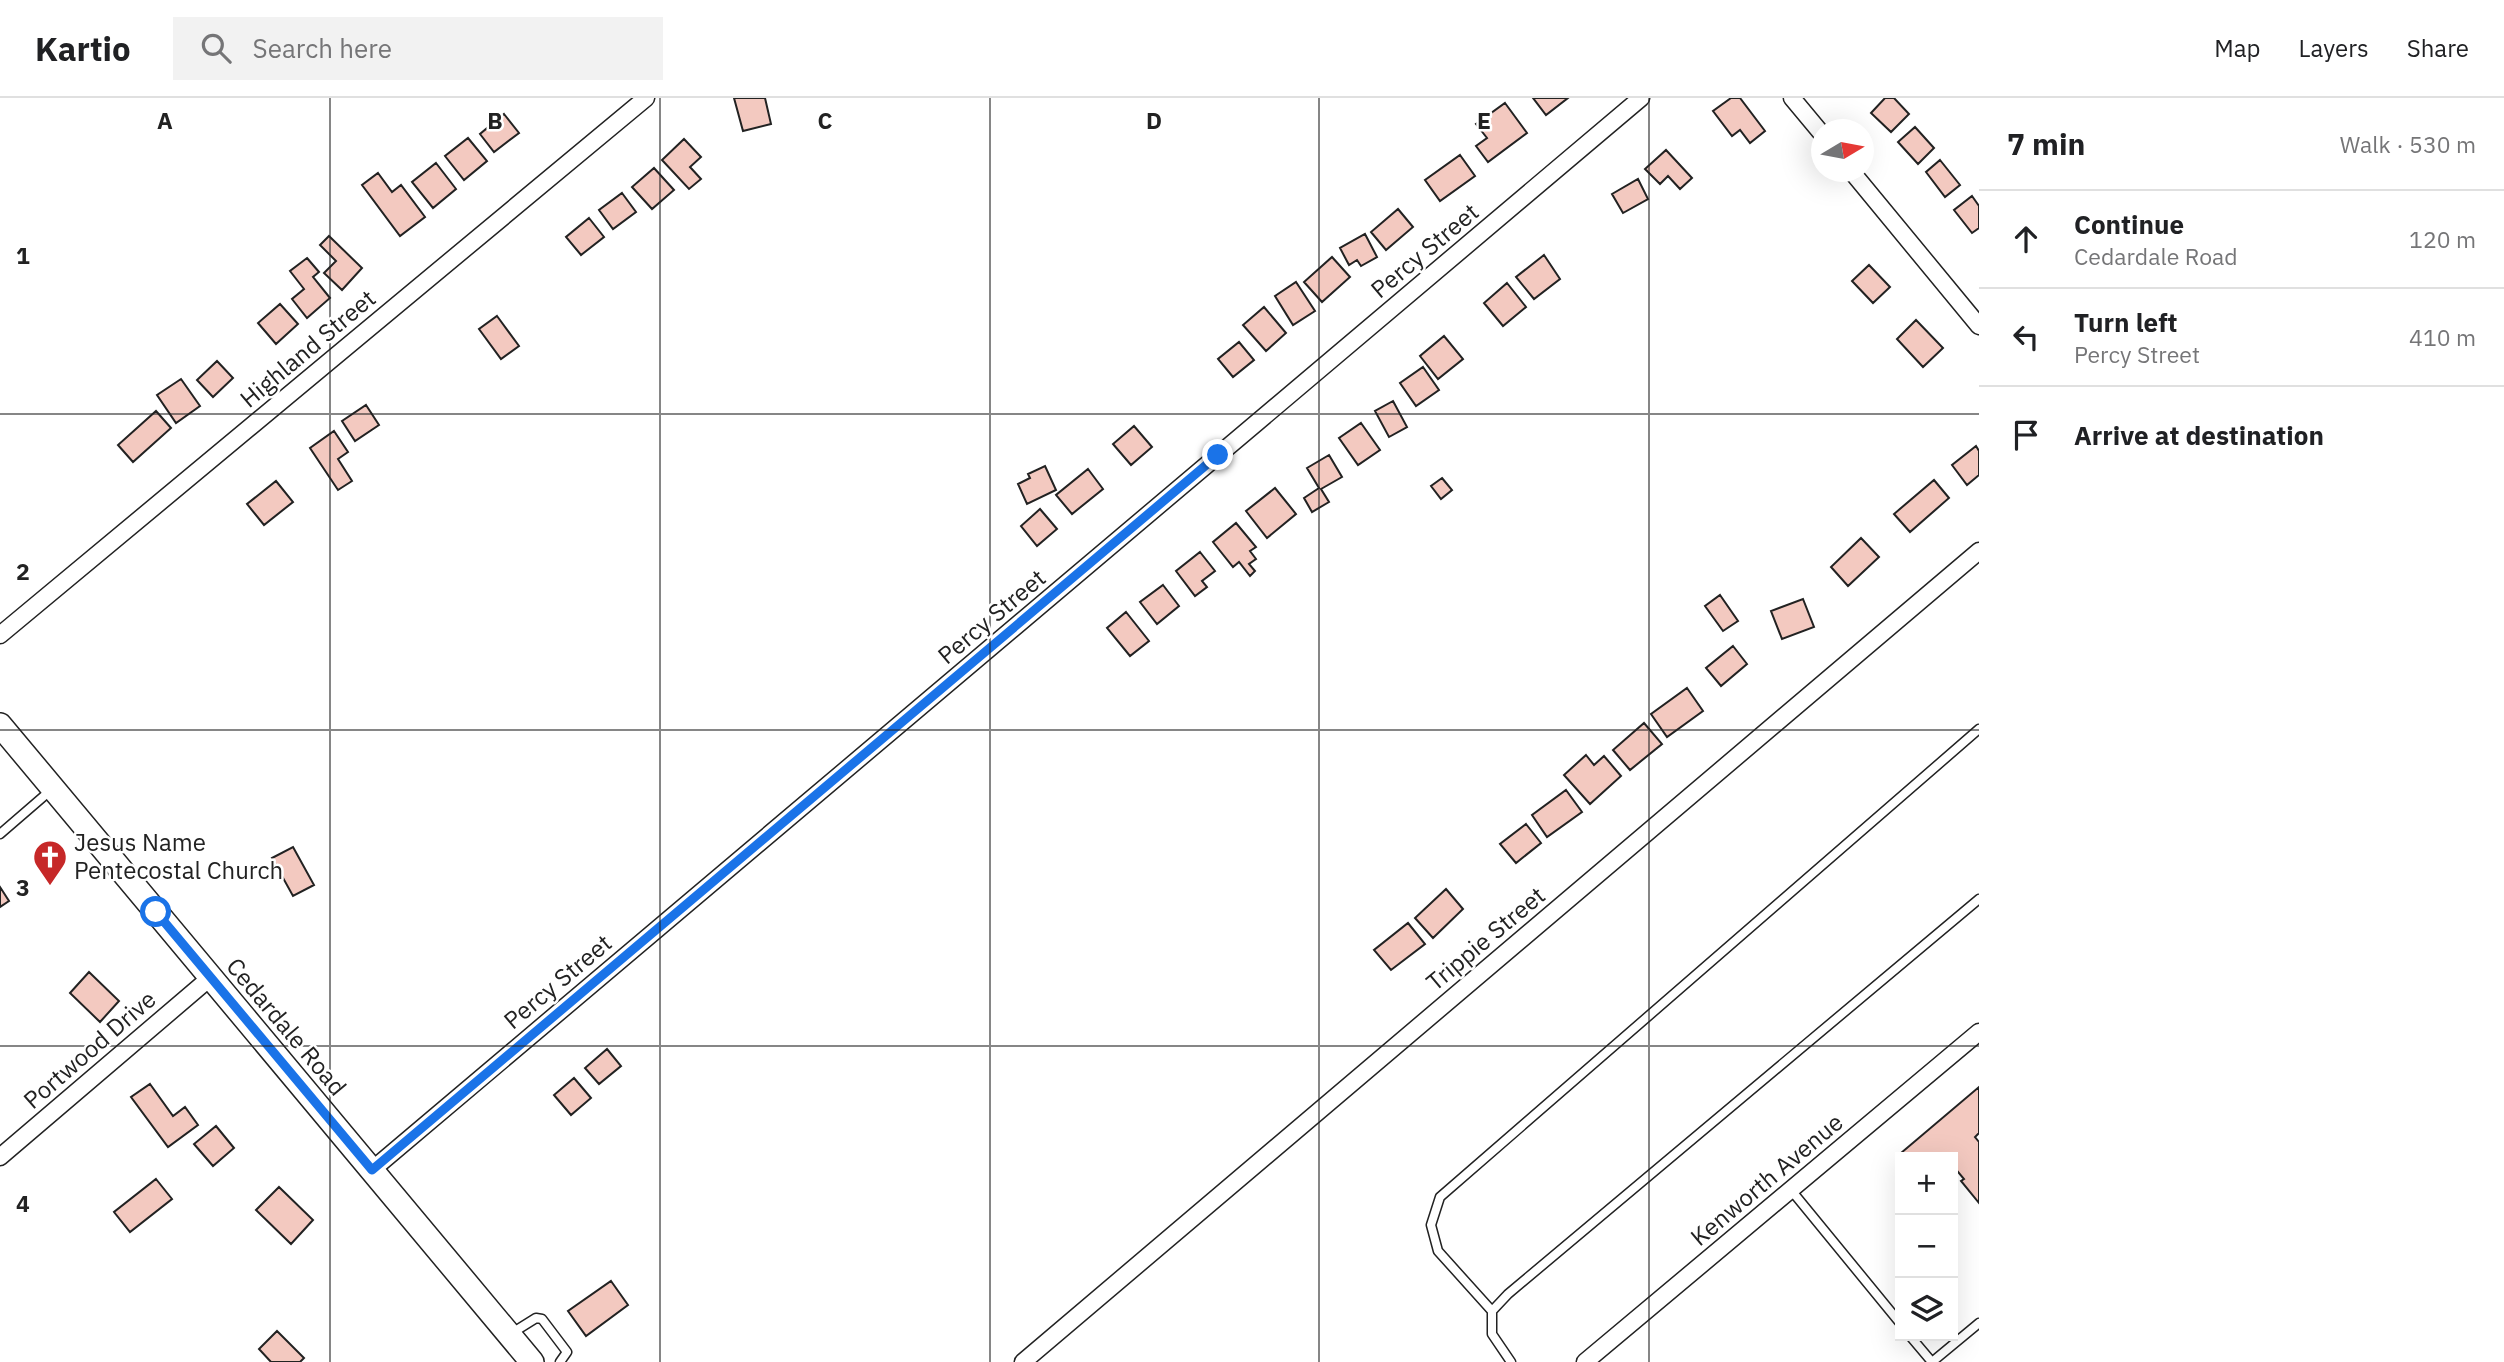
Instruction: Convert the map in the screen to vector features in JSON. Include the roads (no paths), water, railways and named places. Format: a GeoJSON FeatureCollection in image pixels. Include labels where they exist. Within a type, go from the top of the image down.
{"type":"FeatureCollection","features":[{"type":"Feature","properties":{"kind":"street","name":"Highland Street"},"geometry":{"type":"LineString","coordinates":[[0,635],[646,98]]}},
{"type":"Feature","properties":{"kind":"street","name":"Percy Street"},"geometry":{"type":"LineString","coordinates":[[372,1170],[1641,98]]}},
{"type":"Feature","properties":{"kind":"street"},"geometry":{"type":"LineString","coordinates":[[1792,98],[1811,121]]}},
{"type":"Feature","properties":{"kind":"street"},"geometry":{"type":"LineString","coordinates":[[1860,182],[1979,326]]}},
{"type":"Feature","properties":{"kind":"street","name":"Trippie Street"},"geometry":{"type":"LineString","coordinates":[[1023,1362],[1979,551]]}},
{"type":"Feature","properties":{"kind":"street","name":"Cedardale Road"},"geometry":{"type":"LineString","coordinates":[[0,725],[533,1362]]}},
{"type":"Feature","properties":{"kind":"street","name":"Portwood Drive"},"geometry":{"type":"LineString","coordinates":[[0,1157],[211,977]]}},
{"type":"Feature","properties":{"kind":"street","name":"Kenworth Avenue"},"geometry":{"type":"LineString","coordinates":[[1585,1362],[1979,1032]]}},
{"type":"Feature","properties":{"kind":"lane"},"geometry":{"type":"LineString","coordinates":[[1511,1362],[1492,1335],[1492,1311],[1438,1251],[1431,1225],[1440,1197],[1979,729]]}},
{"type":"Feature","properties":{"kind":"lane"},"geometry":{"type":"LineString","coordinates":[[0,834],[53,788]]}},
{"type":"Feature","properties":{"kind":"lane"},"geometry":{"type":"LineString","coordinates":[[1492,1311],[1979,899]]}},
{"type":"Feature","properties":{"kind":"lane"},"geometry":{"type":"LineString","coordinates":[[1791,1189],[1895,1317]]}},
{"type":"Feature","properties":{"kind":"lane"},"geometry":{"type":"LineString","coordinates":[[509,1334],[536,1318],[542,1319],[567,1352],[560,1362]]}},
{"type":"Feature","properties":{"kind":"lane"},"geometry":{"type":"LineString","coordinates":[[1958,1340],[1979,1323]]}},
{"type":"Feature","properties":{"kind":"lane"},"geometry":{"type":"LineString","coordinates":[[1914,1341],[1932,1362],[1957,1341]]}},
{"type":"Feature","properties":{"kind":"place","name":"Jesus Name Pentecostal Church"},"geometry":{"type":"Point","coordinates":[50,887]}}]}
